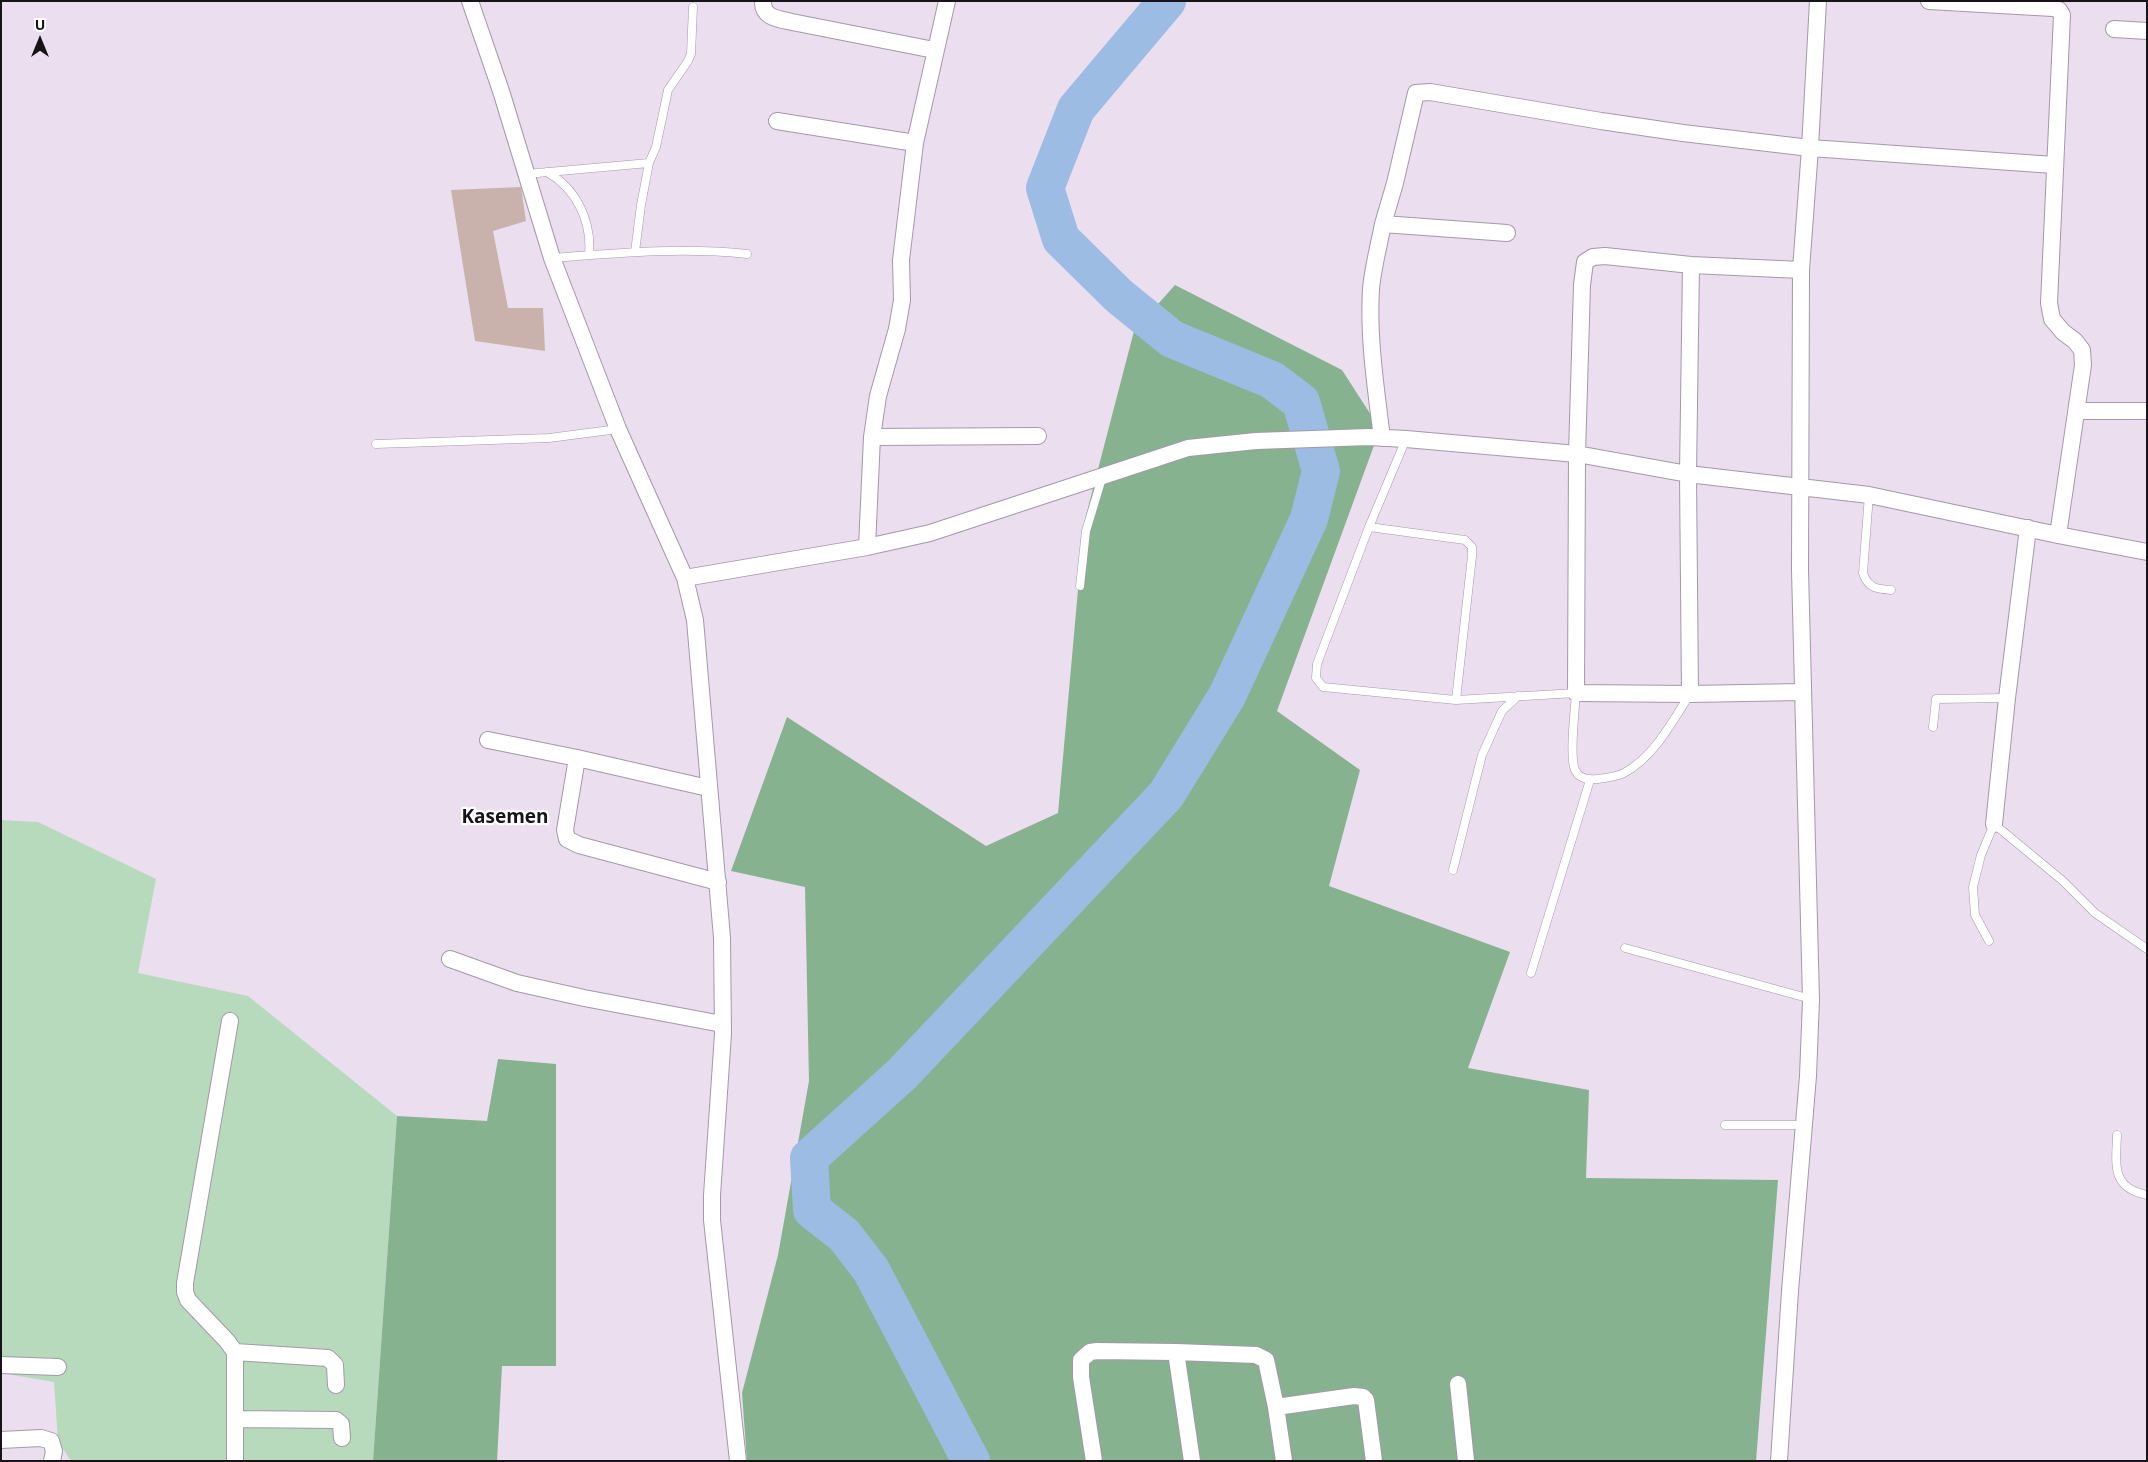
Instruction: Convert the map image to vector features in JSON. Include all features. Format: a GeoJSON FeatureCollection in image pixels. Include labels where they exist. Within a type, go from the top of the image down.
{"type":"FeatureCollection","features":[{"type":"Feature","properties":{"kind":"street"},"geometry":{"type":"LineString","coordinates":[[470,1],[501,91],[552,258],[618,429],[685,578],[695,620],[722,938],[722,1024],[712,1220],[738,1461]]}},
{"type":"Feature","properties":{"kind":"street"},"geometry":{"type":"LineString","coordinates":[[763,1],[763,8],[766,13],[779,19],[934,50]]}},
{"type":"Feature","properties":{"kind":"street"},"geometry":{"type":"LineString","coordinates":[[866,547],[872,438],[878,396],[897,329],[902,300],[901,260],[915,143],[934,50],[947,1]]}},
{"type":"Feature","properties":{"kind":"street"},"geometry":{"type":"LineString","coordinates":[[1779,1461],[1790,1291],[1804,1125],[1811,1000],[1802,692],[1801,270],[1818,1]]}},
{"type":"Feature","properties":{"kind":"street"},"geometry":{"type":"LineString","coordinates":[[1928,1],[2053,8],[2061,12],[2049,303],[2052,319],[2082,350],[2083,365],[2078,411],[2058,535]]}},
{"type":"Feature","properties":{"kind":"street"},"geometry":{"type":"LineString","coordinates":[[2114,29],[2147,31]]}},
{"type":"Feature","properties":{"kind":"street"},"geometry":{"type":"LineString","coordinates":[[1376,438],[1370,311],[1372,286],[1383,224],[1395,183],[1412,102],[1416,93],[1422,91],[1601,121],[1810,148],[2054,165]]}},
{"type":"Feature","properties":{"kind":"street"},"geometry":{"type":"LineString","coordinates":[[777,121],[915,143]]}},
{"type":"Feature","properties":{"kind":"street"},"geometry":{"type":"LineString","coordinates":[[1383,224],[1507,233]]}},
{"type":"Feature","properties":{"kind":"street"},"geometry":{"type":"LineString","coordinates":[[1801,270],[1691,265],[1605,256],[1593,257],[1585,262],[1582,285],[1577,454],[1576,693],[1690,694],[1802,692]]}},
{"type":"Feature","properties":{"kind":"street"},"geometry":{"type":"LineString","coordinates":[[1690,694],[1688,474],[1691,265]]}},
{"type":"Feature","properties":{"kind":"street"},"geometry":{"type":"LineString","coordinates":[[2078,411],[2147,410]]}},
{"type":"Feature","properties":{"kind":"street"},"geometry":{"type":"LineString","coordinates":[[872,438],[1038,436]]}},
{"type":"Feature","properties":{"kind":"street"},"geometry":{"type":"LineString","coordinates":[[685,578],[866,547],[930,533],[1188,448],[1256,441],[1376,438],[1406,438],[1577,454],[1688,474],[1801,485],[1869,495],[2147,552]]}},
{"type":"Feature","properties":{"kind":"street"},"geometry":{"type":"LineString","coordinates":[[1994,824],[2028,528]]}},
{"type":"Feature","properties":{"kind":"street"},"geometry":{"type":"LineString","coordinates":[[488,740],[708,788]]}},
{"type":"Feature","properties":{"kind":"street"},"geometry":{"type":"LineString","coordinates":[[577,758],[564,830],[567,839],[579,845],[718,882]]}},
{"type":"Feature","properties":{"kind":"street"},"geometry":{"type":"LineString","coordinates":[[450,959],[517,983],[584,998],[722,1024]]}},
{"type":"Feature","properties":{"kind":"street"},"geometry":{"type":"LineString","coordinates":[[230,1021],[185,1292],[188,1300],[235,1352],[235,1461]]}},
{"type":"Feature","properties":{"kind":"street"},"geometry":{"type":"LineString","coordinates":[[235,1352],[328,1358],[335,1364],[336,1384]]}},
{"type":"Feature","properties":{"kind":"street"},"geometry":{"type":"LineString","coordinates":[[1094,1461],[1081,1377],[1081,1360],[1090,1352],[1176,1352],[1256,1355],[1263,1357],[1266,1360],[1276,1407],[1284,1461]]}},
{"type":"Feature","properties":{"kind":"street"},"geometry":{"type":"LineString","coordinates":[[1176,1352],[1192,1461]]}},
{"type":"Feature","properties":{"kind":"street"},"geometry":{"type":"LineString","coordinates":[[1,1366],[58,1367]]}},
{"type":"Feature","properties":{"kind":"street"},"geometry":{"type":"LineString","coordinates":[[1458,1384],[1466,1461]]}},
{"type":"Feature","properties":{"kind":"street"},"geometry":{"type":"LineString","coordinates":[[1276,1407],[1354,1396],[1363,1397],[1366,1400],[1374,1461]]}},
{"type":"Feature","properties":{"kind":"street"},"geometry":{"type":"LineString","coordinates":[[235,1419],[336,1420],[342,1424],[342,1438]]}},
{"type":"Feature","properties":{"kind":"street"},"geometry":{"type":"LineString","coordinates":[[1,1440],[41,1438],[51,1441],[54,1451],[52,1461]]}},
{"type":"Feature","properties":{"kind":"lane"},"geometry":{"type":"LineString","coordinates":[[634,252],[649,163],[656,147],[668,90],[691,54],[693,7]]}},
{"type":"Feature","properties":{"kind":"lane"},"geometry":{"type":"LineString","coordinates":[[526,174],[649,163]]}},
{"type":"Feature","properties":{"kind":"lane"},"geometry":{"type":"LineString","coordinates":[[547,172],[560,180],[583,211],[590,240],[589,255]]}},
{"type":"Feature","properties":{"kind":"lane"},"geometry":{"type":"LineString","coordinates":[[552,258],[696,250],[747,254]]}},
{"type":"Feature","properties":{"kind":"lane"},"geometry":{"type":"LineString","coordinates":[[376,444],[549,438],[618,429]]}},
{"type":"Feature","properties":{"kind":"lane"},"geometry":{"type":"LineString","coordinates":[[1406,438],[1317,664],[1316,678],[1323,688],[1456,700],[1576,693],[1573,754],[1575,770],[1580,777],[1590,780],[1622,774],[1635,766],[1662,736],[1690,694]]}},
{"type":"Feature","properties":{"kind":"lane"},"geometry":{"type":"LineString","coordinates":[[1080,586],[1086,532],[1102,475]]}},
{"type":"Feature","properties":{"kind":"lane"},"geometry":{"type":"LineString","coordinates":[[1869,495],[1863,573],[1867,583],[1876,589],[1891,590]]}},
{"type":"Feature","properties":{"kind":"lane"},"geometry":{"type":"LineString","coordinates":[[1370,527],[1465,540],[1472,547],[1456,700]]}},
{"type":"Feature","properties":{"kind":"lane"},"geometry":{"type":"LineString","coordinates":[[1453,870],[1482,755],[1502,711],[1518,696]]}},
{"type":"Feature","properties":{"kind":"lane"},"geometry":{"type":"LineString","coordinates":[[1933,727],[1936,699],[2007,698]]}},
{"type":"Feature","properties":{"kind":"lane"},"geometry":{"type":"LineString","coordinates":[[1531,973],[1590,780]]}},
{"type":"Feature","properties":{"kind":"lane"},"geometry":{"type":"LineString","coordinates":[[1989,941],[1975,916],[1973,886],[1981,855],[1994,824],[2063,881],[2095,913],[2147,949]]}},
{"type":"Feature","properties":{"kind":"lane"},"geometry":{"type":"LineString","coordinates":[[1625,948],[1811,1000]]}},
{"type":"Feature","properties":{"kind":"lane"},"geometry":{"type":"LineString","coordinates":[[1725,1124],[1804,1125]]}},
{"type":"Feature","properties":{"kind":"lane"},"geometry":{"type":"LineString","coordinates":[[2117,1135],[2116,1168],[2120,1181],[2133,1192],[2147,1195]]}},
{"type":"Feature","properties":{"kind":"green space"},"geometry":{"type":"Polygon","coordinates":[[[1175,285],[1342,370],[1380,429],[1277,711],[1360,770],[1329,886],[1510,952],[1468,1068],[1589,1090],[1586,1178],[1778,1180],[1756,1461],[747,1461],[742,1393],[778,1255],[809,1081],[805,887],[731,871],[787,717],[986,846],[1058,813],[1084,523],[1134,331],[1175,285]]]}},
{"type":"Feature","properties":{"kind":"green space"},"geometry":{"type":"Polygon","coordinates":[[[1,820],[38,822],[156,879],[138,973],[248,996],[397,1116],[373,1461],[71,1461],[58,1441],[54,1382],[1,1373],[1,820]]]}},
{"type":"Feature","properties":{"kind":"green space"},"geometry":{"type":"Polygon","coordinates":[[[498,1059],[556,1064],[556,1366],[502,1366],[497,1461],[373,1461],[397,1116],[487,1121],[498,1059]]]}},
{"type":"Feature","properties":{"kind":"building"},"geometry":{"type":"Polygon","coordinates":[[[521,187],[526,221],[493,231],[508,308],[543,308],[545,351],[475,341],[451,190],[521,187]]]}},
{"type":"Feature","properties":{"kind":"waterway"},"geometry":{"type":"LineString","coordinates":[[971,1461],[871,1270],[844,1235],[812,1210],[809,1158],[902,1074],[1166,795],[1227,696],[1309,519],[1321,471],[1301,402],[1272,380],[1172,339],[1119,296],[1061,239],[1045,188],[1076,109],[1167,1]]}},
{"type":"Feature","properties":{"kind":"district","name":"Kasemen"},"geometry":{"type":"Point","coordinates":[505,818]}}]}
